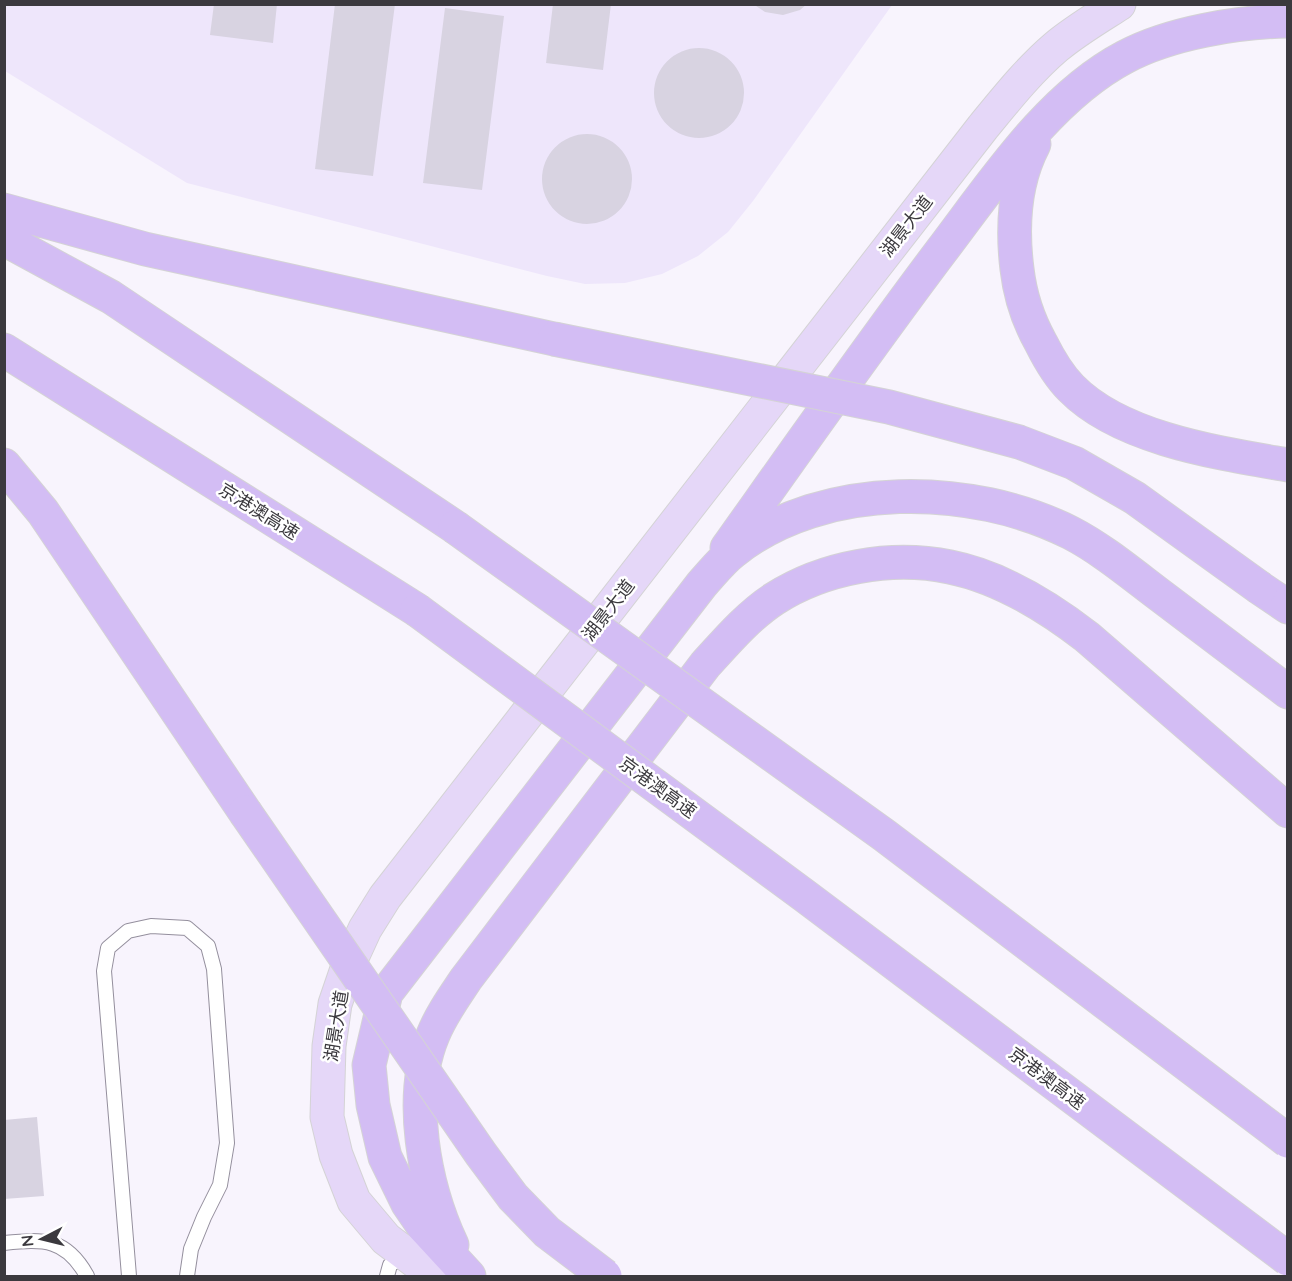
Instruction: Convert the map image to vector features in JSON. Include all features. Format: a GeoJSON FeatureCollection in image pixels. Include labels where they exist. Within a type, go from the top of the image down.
{"type":"FeatureCollection","features":[{"type":"Feature","properties":{"kind":"highway"},"geometry":{"type":"LineString","coordinates":[[469,1276],[423,1226],[408,1204],[385,1157],[373,1105],[369,1065],[386,993],[702,584],[865,352],[991,185],[1048,116],[1087,81],[1125,57],[1173,38],[1221,27],[1287,21]]}},
{"type":"Feature","properties":{"kind":"highway"},"geometry":{"type":"LineString","coordinates":[[1048,116],[1025,166],[1017,198],[1014,248],[1019,289],[1034,330],[1053,366],[1071,388],[1093,406],[1119,422],[1173,441],[1287,465]]}},
{"type":"Feature","properties":{"kind":"highway"},"geometry":{"type":"LineString","coordinates":[[4,210],[145,249],[554,339],[889,407],[1019,442],[1074,464],[1135,498],[1287,607]]}},
{"type":"Feature","properties":{"kind":"highway"},"geometry":{"type":"LineString","coordinates":[[4,238],[111,297],[455,528],[884,835],[1287,1141]]}},
{"type":"Feature","properties":{"kind":"highway","name":"京港澳高速"},"geometry":{"type":"LineString","coordinates":[[4,351],[417,610],[805,896],[1287,1259]]}},
{"type":"Feature","properties":{"kind":"highway"},"geometry":{"type":"LineString","coordinates":[[4,465],[43,512],[245,812],[481,1154],[513,1197],[547,1232],[605,1276]]}},
{"type":"Feature","properties":{"kind":"highway"},"geometry":{"type":"LineString","coordinates":[[702,584],[733,551],[766,530],[804,513],[841,503],[873,498],[914,496],[957,499],[1039,517],[1074,534],[1129,572],[1287,692]]}},
{"type":"Feature","properties":{"kind":"highway"},"geometry":{"type":"LineString","coordinates":[[469,1276],[456,1255],[442,1223],[427,1170],[422,1138],[420,1108],[423,1070],[433,1035],[466,979],[705,665],[751,618],[773,600],[798,586],[842,570],[868,565],[906,563],[950,567],[1005,587],[1044,607],[1087,637],[1287,811]]}},
{"type":"Feature","properties":{"kind":"main road","name":"湖景大道"},"geometry":{"type":"LineString","coordinates":[[435,1276],[402,1269],[386,1239],[354,1201],[336,1155],[327,1117],[329,1046],[335,1004],[348,966],[365,929],[385,897],[983,127],[1019,84],[1056,47],[1119,4]]}},
{"type":"Feature","properties":{"kind":"lane"},"geometry":{"type":"LineString","coordinates":[[129,1276],[104,971],[108,948],[128,931],[151,926],[187,928],[208,946],[214,969],[227,1143],[220,1185],[191,1249],[188,1276]]}},
{"type":"Feature","properties":{"kind":"lane"},"geometry":{"type":"LineString","coordinates":[[4,1243],[33,1240],[61,1246],[80,1263],[87,1276]]}},
{"type":"Feature","properties":{"kind":"shaded area"},"geometry":{"type":"Polygon","coordinates":[[[4,5],[892,5],[753,201],[728,232],[698,256],[662,274],[625,283],[585,284],[187,183],[5,71],[4,5]]]}},
{"type":"Feature","properties":{"kind":"building"},"geometry":{"type":"Polygon","coordinates":[[[214,4],[277,4],[273,43],[210,35],[214,4]]]}},
{"type":"Feature","properties":{"kind":"building"},"geometry":{"type":"Polygon","coordinates":[[[335,4],[395,4],[373,176],[315,169],[335,4]]]}},
{"type":"Feature","properties":{"kind":"building"},"geometry":{"type":"Polygon","coordinates":[[[553,4],[611,4],[603,70],[546,63],[553,4]]]}},
{"type":"Feature","properties":{"kind":"building"},"geometry":{"type":"Polygon","coordinates":[[[753,4],[807,4],[800,10],[783,15],[765,12],[753,4]]]}},
{"type":"Feature","properties":{"kind":"building"},"geometry":{"type":"Polygon","coordinates":[[[445,8],[504,16],[482,190],[423,183],[445,8]]]}},
{"type":"Feature","properties":{"kind":"building"},"geometry":{"type":"Polygon","coordinates":[[[699,48],[716,51],[731,61],[741,76],[744,93],[741,110],[731,125],[716,135],[699,138],[682,135],[667,125],[657,110],[654,93],[657,76],[667,61],[682,51],[699,48]]]}},
{"type":"Feature","properties":{"kind":"building"},"geometry":{"type":"Polygon","coordinates":[[[587,134],[604,137],[619,147],[629,162],[632,179],[629,196],[619,211],[604,221],[587,224],[570,221],[555,211],[545,196],[542,179],[545,162],[555,147],[570,137],[587,134]]]}},
{"type":"Feature","properties":{"kind":"building"},"geometry":{"type":"Polygon","coordinates":[[[37,1117],[44,1196],[4,1199],[4,1120],[37,1117]]]}}]}
